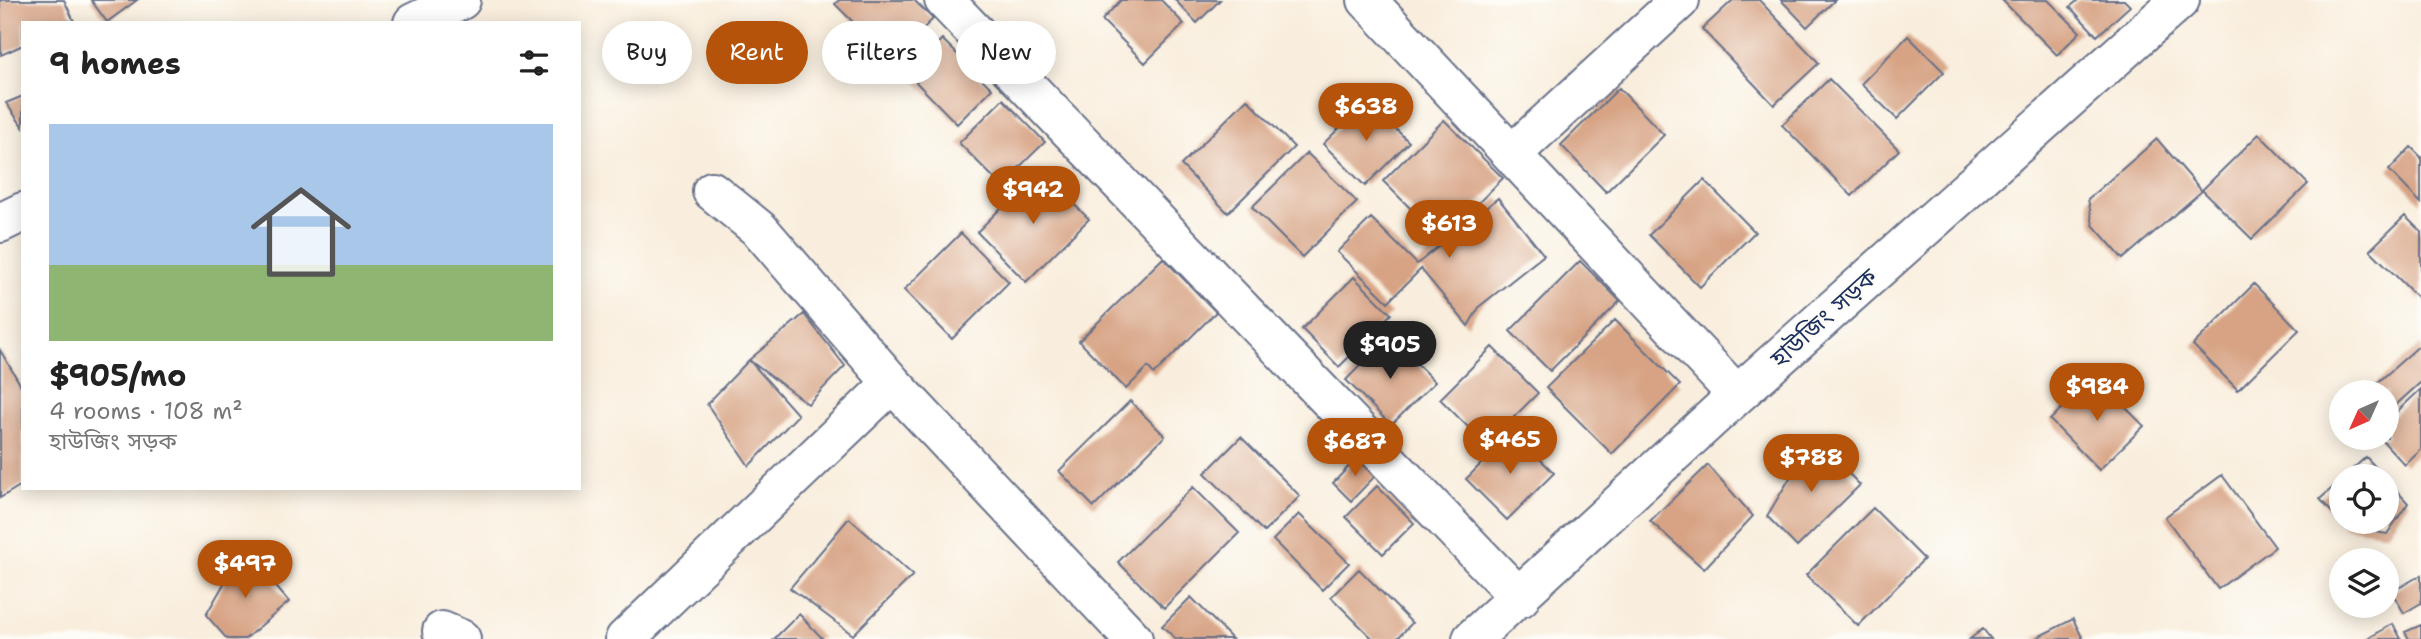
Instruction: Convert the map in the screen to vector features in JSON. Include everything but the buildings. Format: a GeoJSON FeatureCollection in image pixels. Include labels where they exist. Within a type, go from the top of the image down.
{"type":"FeatureCollection","features":[{"type":"Feature","properties":{"kind":"street"},"geometry":{"type":"LineString","coordinates":[[417,21],[460,0]]}},
{"type":"Feature","properties":{"kind":"street"},"geometry":{"type":"LineString","coordinates":[[944,0],[1520,598]]}},
{"type":"Feature","properties":{"kind":"street"},"geometry":{"type":"LineString","coordinates":[[1367,0],[1737,395]]}},
{"type":"Feature","properties":{"kind":"street"},"geometry":{"type":"LineString","coordinates":[[1512,154],[1680,0]]}},
{"type":"Feature","properties":{"kind":"street","name":"হাউজিং সড়ক"},"geometry":{"type":"LineString","coordinates":[[1472,639],[1520,598],[1737,395],[2180,0]]}},
{"type":"Feature","properties":{"kind":"street"},"geometry":{"type":"LineString","coordinates":[[712,191],[760,230],[892,383],[1133,639]]}},
{"type":"Feature","properties":{"kind":"street"},"geometry":{"type":"LineString","coordinates":[[0,223],[21,213]]}},
{"type":"Feature","properties":{"kind":"street"},"geometry":{"type":"LineString","coordinates":[[625,639],[892,383]]}}]}
